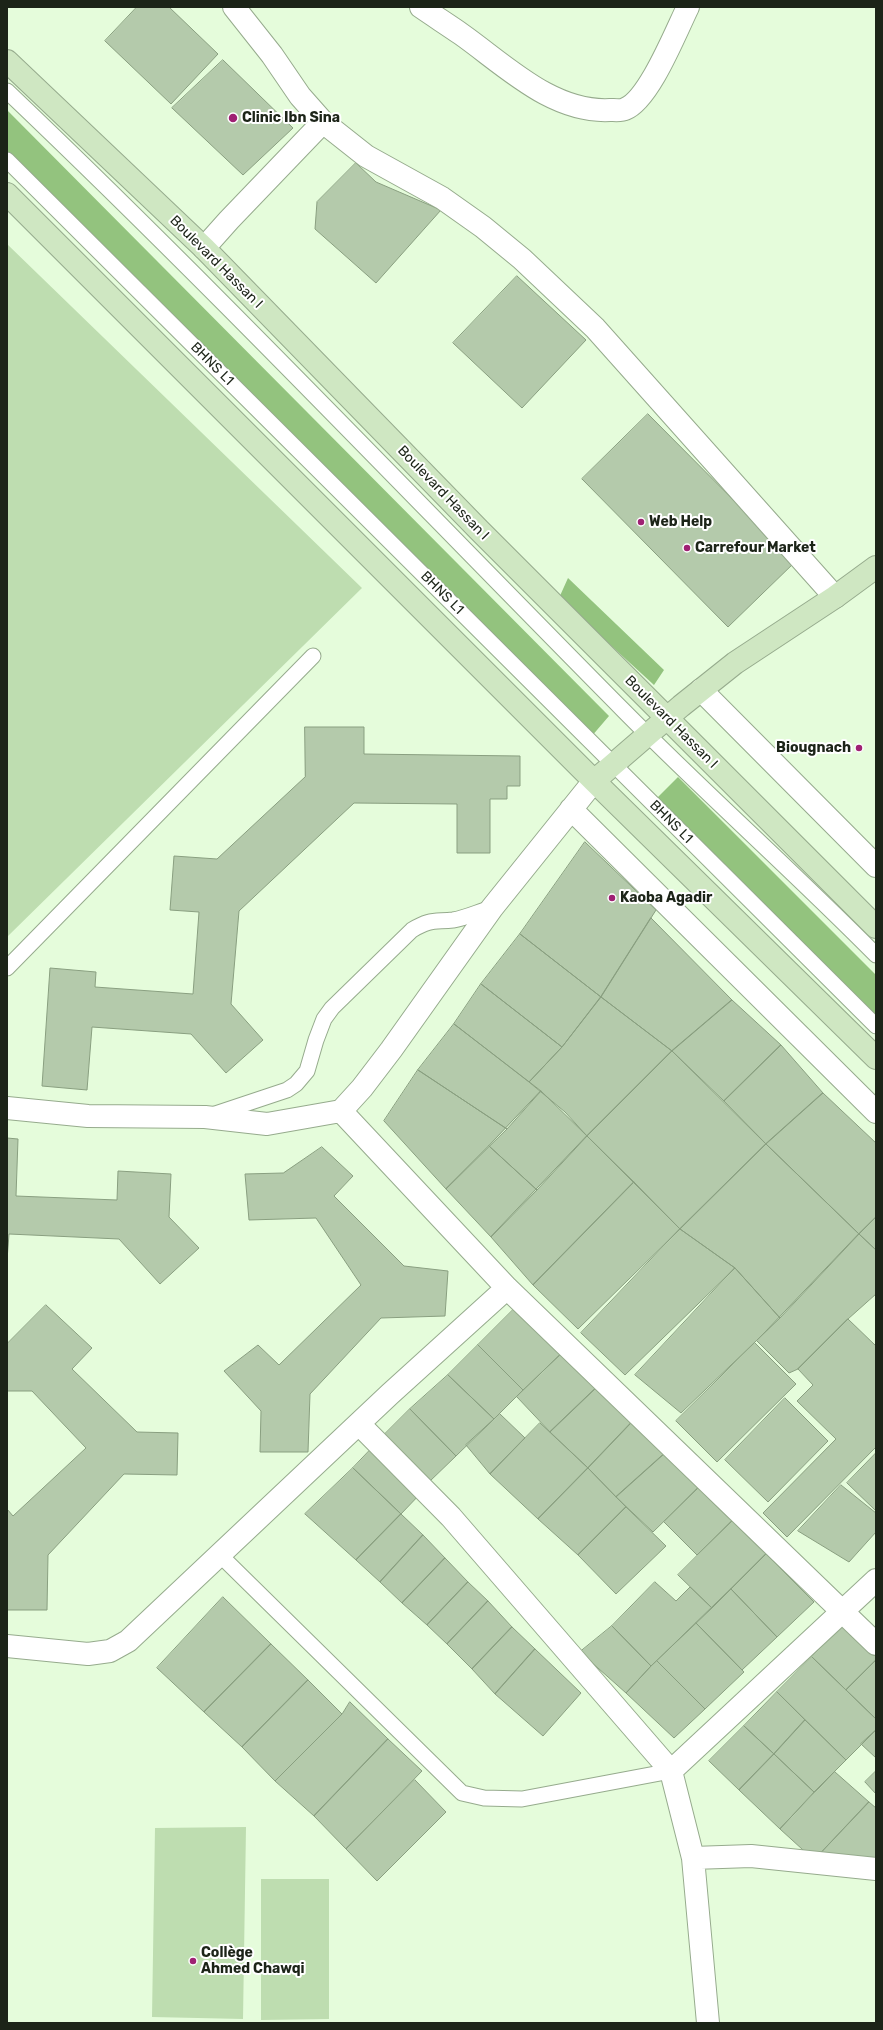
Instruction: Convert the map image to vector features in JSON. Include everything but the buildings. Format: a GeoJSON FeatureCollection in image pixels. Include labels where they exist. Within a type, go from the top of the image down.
{"type":"FeatureCollection","features":[{"type":"Feature","properties":{"kind":"main road","name":"Boulevard Hassan I"},"geometry":{"type":"LineString","coordinates":[[7,61],[204,248],[479,530],[876,927]]}},
{"type":"Feature","properties":{"kind":"main road"},"geometry":{"type":"LineString","coordinates":[[7,194],[594,781],[876,1058]]}},
{"type":"Feature","properties":{"kind":"main road"},"geometry":{"type":"LineString","coordinates":[[594,781],[734,663],[835,597],[876,567]]}},
{"type":"Feature","properties":{"kind":"street"},"geometry":{"type":"LineString","coordinates":[[234,7],[272,56],[300,96],[323,122],[366,156],[442,198],[511,250],[559,292],[595,328],[835,597]]}},
{"type":"Feature","properties":{"kind":"street"},"geometry":{"type":"LineString","coordinates":[[421,7],[461,34],[508,70],[550,96],[572,105],[598,111],[625,109],[643,94],[688,7]]}},
{"type":"Feature","properties":{"kind":"street"},"geometry":{"type":"LineString","coordinates":[[204,248],[323,122]]}},
{"type":"Feature","properties":{"kind":"street"},"geometry":{"type":"LineString","coordinates":[[701,690],[876,866]]}},
{"type":"Feature","properties":{"kind":"street"},"geometry":{"type":"LineString","coordinates":[[7,1108],[88,1116],[206,1118],[267,1124],[341,1111],[362,1088],[391,1050],[492,908],[594,781]]}},
{"type":"Feature","properties":{"kind":"street"},"geometry":{"type":"LineString","coordinates":[[571,809],[876,1112]]}},
{"type":"Feature","properties":{"kind":"street"},"geometry":{"type":"LineString","coordinates":[[341,1111],[507,1288],[844,1611],[876,1644]]}},
{"type":"Feature","properties":{"kind":"street"},"geometry":{"type":"LineString","coordinates":[[7,1646],[88,1654],[110,1651],[128,1641],[359,1424],[507,1288]]}},
{"type":"Feature","properties":{"kind":"street"},"geometry":{"type":"LineString","coordinates":[[359,1424],[451,1517],[671,1771],[693,1858],[708,2023]]}},
{"type":"Feature","properties":{"kind":"street"},"geometry":{"type":"LineString","coordinates":[[671,1771],[876,1580]]}},
{"type":"Feature","properties":{"kind":"street"},"geometry":{"type":"LineString","coordinates":[[693,1858],[751,1856],[876,1869]]}},
{"type":"Feature","properties":{"kind":"lane"},"geometry":{"type":"LineString","coordinates":[[7,91],[150,230],[648,734],[819,898],[876,955]]}},
{"type":"Feature","properties":{"kind":"lane","name":"BHNS L1"},"geometry":{"type":"LineString","coordinates":[[7,160],[876,1026]]}},
{"type":"Feature","properties":{"kind":"lane"},"geometry":{"type":"LineString","coordinates":[[7,968],[313,656]]}},
{"type":"Feature","properties":{"kind":"lane"},"geometry":{"type":"LineString","coordinates":[[206,1118],[287,1090],[296,1084],[307,1071],[324,1019],[332,1008],[412,930],[424,923],[438,920],[454,920],[492,908]]}},
{"type":"Feature","properties":{"kind":"lane"},"geometry":{"type":"LineString","coordinates":[[220,1555],[462,1793],[484,1798],[522,1799],[671,1771]]}},
{"type":"Feature","properties":{"kind":"green space"},"geometry":{"type":"Polygon","coordinates":[[[7,110],[609,716],[591,737],[7,164],[7,110]]]}},
{"type":"Feature","properties":{"kind":"green space"},"geometry":{"type":"Polygon","coordinates":[[[7,244],[362,588],[7,937],[7,244]]]}},
{"type":"Feature","properties":{"kind":"green space"},"geometry":{"type":"Polygon","coordinates":[[[568,578],[664,670],[654,685],[559,598],[568,578]]]}},
{"type":"Feature","properties":{"kind":"green space"},"geometry":{"type":"Polygon","coordinates":[[[678,777],[876,975],[876,1027],[650,805],[678,777]]]}},
{"type":"Feature","properties":{"kind":"green space"},"geometry":{"type":"Polygon","coordinates":[[[246,1827],[243,2019],[152,2017],[155,1828],[246,1827]]]}},
{"type":"Feature","properties":{"kind":"green space"},"geometry":{"type":"Polygon","coordinates":[[[261,1879],[329,1879],[329,2019],[261,2020],[261,1879]]]}},
{"type":"Feature","properties":{"kind":"place","name":"Clinic Ibn Sina"},"geometry":{"type":"Point","coordinates":[233,118]}},
{"type":"Feature","properties":{"kind":"place","name":"Web Help"},"geometry":{"type":"Point","coordinates":[641,522]}},
{"type":"Feature","properties":{"kind":"place","name":"Carrefour Market"},"geometry":{"type":"Point","coordinates":[687,548]}},
{"type":"Feature","properties":{"kind":"place","name":"Biougnach"},"geometry":{"type":"Point","coordinates":[859,748]}},
{"type":"Feature","properties":{"kind":"place","name":"Kaoba Agadir"},"geometry":{"type":"Point","coordinates":[612,898]}},
{"type":"Feature","properties":{"kind":"place","name":"Collège Ahmed Chawqi"},"geometry":{"type":"Point","coordinates":[193,1961]}}]}
